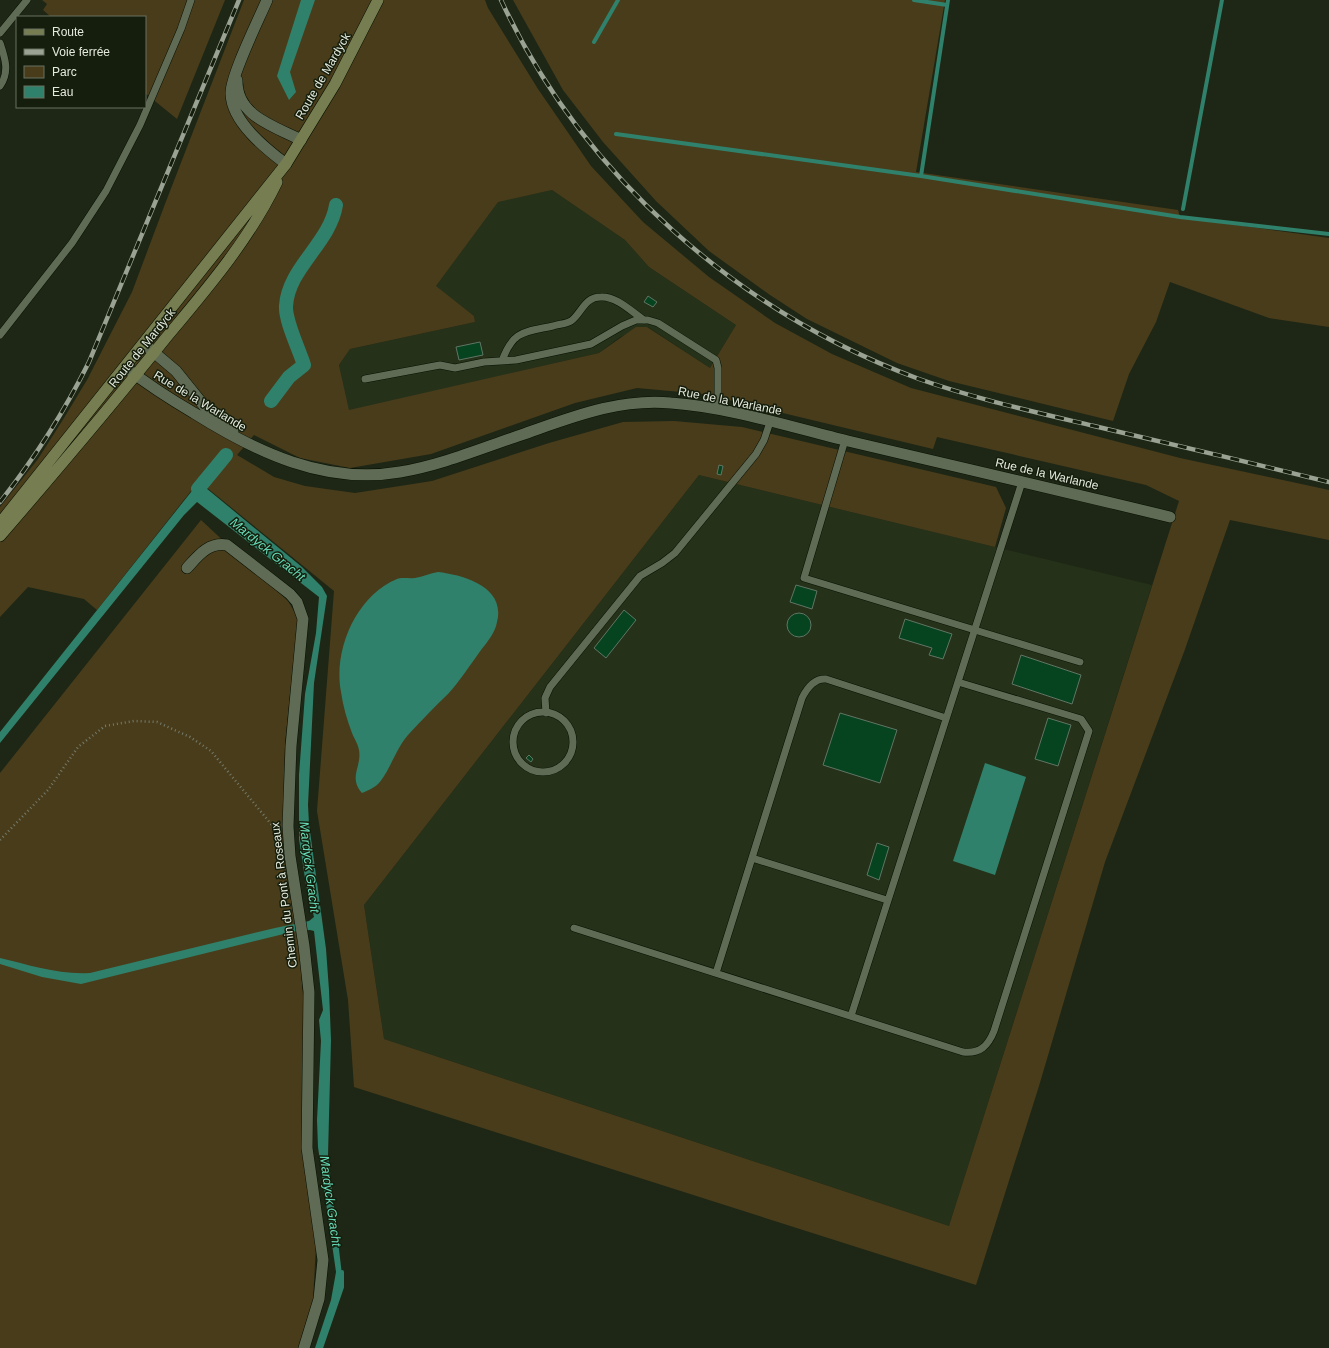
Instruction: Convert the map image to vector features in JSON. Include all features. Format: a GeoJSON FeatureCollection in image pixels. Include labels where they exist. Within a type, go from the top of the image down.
{"type":"FeatureCollection","features":[{"type":"Feature","properties":{"kind":"main road","name":"Route de Mardyck"},"geometry":{"type":"LineString","coordinates":[[0,536],[136,375],[237,249],[269,199],[286,164],[344,67],[378,0]]}},
{"type":"Feature","properties":{"kind":"main road","name":"Route de Mardyck"},"geometry":{"type":"LineString","coordinates":[[0,524],[286,164]]}},
{"type":"Feature","properties":{"kind":"street"},"geometry":{"type":"LineString","coordinates":[[267,0],[231,90],[232,102],[236,111],[258,142],[286,164]]}},
{"type":"Feature","properties":{"kind":"street"},"geometry":{"type":"LineString","coordinates":[[239,67],[238,90],[245,108],[256,118],[301,140]]}},
{"type":"Feature","properties":{"kind":"street","name":"Rue de la Warlande"},"geometry":{"type":"LineString","coordinates":[[144,344],[176,371],[209,411],[232,430],[265,452]]}},
{"type":"Feature","properties":{"kind":"street","name":"Rue de la Warlande"},"geometry":{"type":"LineString","coordinates":[[126,367],[149,385],[220,430],[265,452],[312,469],[344,474],[385,474],[402,472],[445,460],[570,418],[615,406],[637,403],[668,402],[718,410],[1170,517]]}},
{"type":"Feature","properties":{"kind":"street","name":"Chemin du Pont à Roseaux"},"geometry":{"type":"LineString","coordinates":[[187,568],[208,547],[217,544],[227,545],[290,594],[300,607],[304,626],[288,789],[289,846],[303,934],[310,1017],[307,1144],[323,1260],[319,1299],[304,1348]]}},
{"type":"Feature","properties":{"kind":"lane"},"geometry":{"type":"LineString","coordinates":[[0,33],[27,0]]}},
{"type":"Feature","properties":{"kind":"lane"},"geometry":{"type":"LineString","coordinates":[[0,334],[72,243],[108,187],[140,126],[178,36],[191,0]]}},
{"type":"Feature","properties":{"kind":"lane"},"geometry":{"type":"LineString","coordinates":[[0,43],[5,60],[6,72],[0,86]]}},
{"type":"Feature","properties":{"kind":"lane"},"geometry":{"type":"LineString","coordinates":[[502,361],[508,345],[521,333],[570,321],[584,304],[596,297],[606,297],[613,299],[644,320],[658,323],[714,358],[718,368],[718,410]]}},
{"type":"Feature","properties":{"kind":"lane"},"geometry":{"type":"LineString","coordinates":[[365,379],[440,365],[455,368],[516,360],[586,345],[599,340],[626,324],[644,320]]}},
{"type":"Feature","properties":{"kind":"lane"},"geometry":{"type":"LineString","coordinates":[[546,713],[545,698],[550,687],[640,576],[667,561],[678,549],[756,454],[764,440],[770,422]]}},
{"type":"Feature","properties":{"kind":"lane"},"geometry":{"type":"LineString","coordinates":[[845,440],[804,578],[1080,662]]}},
{"type":"Feature","properties":{"kind":"lane"},"geometry":{"type":"LineString","coordinates":[[851,1016],[1022,482]]}},
{"type":"Feature","properties":{"kind":"lane"},"geometry":{"type":"LineString","coordinates":[[716,973],[802,698],[813,682],[822,678],[826,679],[946,718]]}},
{"type":"Feature","properties":{"kind":"lane"},"geometry":{"type":"LineString","coordinates":[[574,928],[963,1052],[974,1052],[983,1048],[991,1038],[1089,732],[1081,719],[958,682]]}},
{"type":"Feature","properties":{"kind":"lane"},"geometry":{"type":"LineString","coordinates":[[546,713],[555,715],[567,724],[572,738],[572,748],[569,757],[563,765],[549,772],[540,772],[526,767],[519,760],[514,751],[513,742],[515,732],[523,720],[531,715],[546,713]]}},
{"type":"Feature","properties":{"kind":"lane"},"geometry":{"type":"LineString","coordinates":[[752,858],[888,900]]}},
{"type":"Feature","properties":{"kind":"path"},"geometry":{"type":"LineString","coordinates":[[0,840],[48,790],[78,747],[105,726],[134,721],[157,722],[190,737],[211,751],[289,846]]}},
{"type":"Feature","properties":{"kind":"shaded area"},"geometry":{"type":"Polygon","coordinates":[[[552,190],[625,240],[649,267],[736,325],[710,368],[648,327],[620,337],[599,353],[349,411],[339,365],[350,349],[475,322],[474,316],[435,287],[498,201],[552,190]]]}},
{"type":"Feature","properties":{"kind":"shaded area"},"geometry":{"type":"Polygon","coordinates":[[[699,475],[1152,585],[949,1226],[384,1039],[364,905],[699,475]]]}},
{"type":"Feature","properties":{"kind":"green space"},"geometry":{"type":"Polygon","coordinates":[[[42,0],[225,0],[177,119],[146,94],[146,16],[50,16],[43,10],[47,4],[42,0]]]}},
{"type":"Feature","properties":{"kind":"green space"},"geometry":{"type":"Polygon","coordinates":[[[244,0],[485,0],[488,8],[538,89],[591,166],[643,222],[709,277],[775,323],[832,354],[911,388],[1180,458],[1329,490],[1329,540],[1230,520],[1184,652],[1105,862],[1039,1086],[976,1285],[354,1087],[348,1000],[317,811],[334,591],[206,487],[224,468],[215,477],[206,472],[97,610],[84,599],[28,587],[0,617],[0,507],[38,459],[87,380],[132,292],[244,0]],[[552,190],[498,202],[436,286],[474,316],[475,322],[350,349],[339,365],[349,410],[599,353],[636,327],[647,327],[710,368],[736,325],[649,267],[625,240],[552,190]],[[637,388],[575,403],[431,454],[350,468],[300,458],[254,435],[237,455],[274,477],[305,486],[355,493],[432,481],[549,443],[623,422],[674,421],[742,427],[996,487],[1006,508],[995,547],[699,475],[364,905],[384,1039],[949,1226],[1179,501],[1146,485],[937,437],[933,449],[703,394],[637,388]]]}},
{"type":"Feature","properties":{"kind":"green space"},"geometry":{"type":"Polygon","coordinates":[[[513,0],[945,0],[916,172],[1178,210],[1180,217],[1329,238],[1329,327],[1269,318],[1170,282],[1156,322],[1129,374],[1113,421],[949,381],[897,363],[807,319],[770,295],[709,251],[656,201],[603,142],[563,90],[513,0]]]}},
{"type":"Feature","properties":{"kind":"green space"},"geometry":{"type":"Polygon","coordinates":[[[201,520],[288,601],[298,618],[285,743],[283,852],[300,955],[305,1023],[301,1141],[316,1245],[313,1300],[298,1348],[0,1348],[0,773],[201,520]]]}},
{"type":"Feature","properties":{"kind":"water"},"geometry":{"type":"Polygon","coordinates":[[[301,0],[315,0],[290,72],[296,92],[289,100],[277,76],[301,0]]]}},
{"type":"Feature","properties":{"kind":"water"},"geometry":{"type":"Polygon","coordinates":[[[207,472],[215,477],[206,488],[302,567],[322,587],[327,596],[314,683],[308,805],[309,824],[326,949],[329,990],[331,1040],[328,1155],[342,1275],[342,1287],[321,1348],[315,1348],[331,1300],[336,1272],[318,1147],[317,1120],[321,1041],[319,1020],[323,1010],[314,931],[296,931],[81,984],[42,977],[0,964],[0,958],[56,971],[90,973],[309,921],[314,917],[306,885],[299,839],[299,775],[305,694],[316,633],[319,597],[197,502],[184,515],[0,743],[0,732],[207,472]]]}},
{"type":"Feature","properties":{"kind":"water"},"geometry":{"type":"Polygon","coordinates":[[[438,572],[459,576],[470,580],[481,585],[489,592],[495,600],[498,610],[496,626],[489,640],[457,684],[404,740],[386,774],[378,784],[362,793],[356,782],[359,750],[347,718],[339,676],[344,642],[359,611],[382,587],[399,578],[415,578],[438,572]]]}},
{"type":"Feature","properties":{"kind":"water"},"geometry":{"type":"Polygon","coordinates":[[[985,763],[1026,777],[995,875],[953,861],[985,763]]]}},
{"type":"Feature","properties":{"kind":"building"},"geometry":{"type":"Polygon","coordinates":[[[648,296],[657,302],[653,307],[644,302],[648,296]]]}},
{"type":"Feature","properties":{"kind":"building"},"geometry":{"type":"Polygon","coordinates":[[[480,342],[483,355],[459,360],[456,347],[480,342]]]}},
{"type":"Feature","properties":{"kind":"building"},"geometry":{"type":"Polygon","coordinates":[[[719,465],[723,466],[721,475],[717,474],[719,465]]]}},
{"type":"Feature","properties":{"kind":"building"},"geometry":{"type":"Polygon","coordinates":[[[796,585],[817,591],[812,609],[790,602],[796,585]]]}},
{"type":"Feature","properties":{"kind":"building"},"geometry":{"type":"Polygon","coordinates":[[[624,610],[636,620],[606,658],[594,648],[624,610]]]}},
{"type":"Feature","properties":{"kind":"building"},"geometry":{"type":"Polygon","coordinates":[[[799,613],[807,617],[811,625],[807,633],[799,637],[791,633],[787,625],[791,617],[799,613]]]}},
{"type":"Feature","properties":{"kind":"building"},"geometry":{"type":"Polygon","coordinates":[[[905,619],[952,634],[943,659],[929,655],[932,648],[899,638],[905,619]]]}},
{"type":"Feature","properties":{"kind":"building"},"geometry":{"type":"Polygon","coordinates":[[[1021,655],[1081,675],[1072,704],[1012,684],[1021,655]]]}},
{"type":"Feature","properties":{"kind":"building"},"geometry":{"type":"Polygon","coordinates":[[[840,713],[897,730],[880,783],[823,765],[840,713]]]}},
{"type":"Feature","properties":{"kind":"building"},"geometry":{"type":"Polygon","coordinates":[[[1048,718],[1071,725],[1058,766],[1035,759],[1048,718]]]}},
{"type":"Feature","properties":{"kind":"building"},"geometry":{"type":"Polygon","coordinates":[[[529,755],[533,759],[531,762],[526,758],[529,755]]]}},
{"type":"Feature","properties":{"kind":"building"},"geometry":{"type":"Polygon","coordinates":[[[877,843],[889,847],[879,880],[867,875],[877,843]]]}},
{"type":"Feature","properties":{"kind":"waterway"},"geometry":{"type":"LineString","coordinates":[[594,42],[618,0]]}},
{"type":"Feature","properties":{"kind":"waterway"},"geometry":{"type":"LineString","coordinates":[[914,0],[947,5]]}},
{"type":"Feature","properties":{"kind":"waterway"},"geometry":{"type":"LineString","coordinates":[[921,176],[948,0]]}},
{"type":"Feature","properties":{"kind":"waterway"},"geometry":{"type":"LineString","coordinates":[[1183,209],[1222,0]]}},
{"type":"Feature","properties":{"kind":"waterway"},"geometry":{"type":"LineString","coordinates":[[616,134],[921,176],[1180,217],[1329,234]]}},
{"type":"Feature","properties":{"kind":"waterway","name":"Mardyck Gracht"},"geometry":{"type":"LineString","coordinates":[[271,401],[289,377],[304,365],[286,312],[288,292],[301,267],[326,231],[332,219],[336,205]]}},
{"type":"Feature","properties":{"kind":"waterway","name":"Mardyck Gracht"},"geometry":{"type":"LineString","coordinates":[[198,489],[226,455]]}},
{"type":"Feature","properties":{"kind":"waterway","name":"Mardyck Gracht"},"geometry":{"type":"LineString","coordinates":[[321,1348],[342,1287],[342,1272]]}},
{"type":"Feature","properties":{"kind":"railway"},"geometry":{"type":"LineString","coordinates":[[0,502],[25,469],[48,434],[89,362],[239,0]]}},
{"type":"Feature","properties":{"kind":"railway"},"geometry":{"type":"LineString","coordinates":[[501,0],[535,64],[575,124],[621,179],[673,230],[729,276],[789,317],[853,351],[919,379],[940,386],[1028,410],[1329,482]]}}]}
